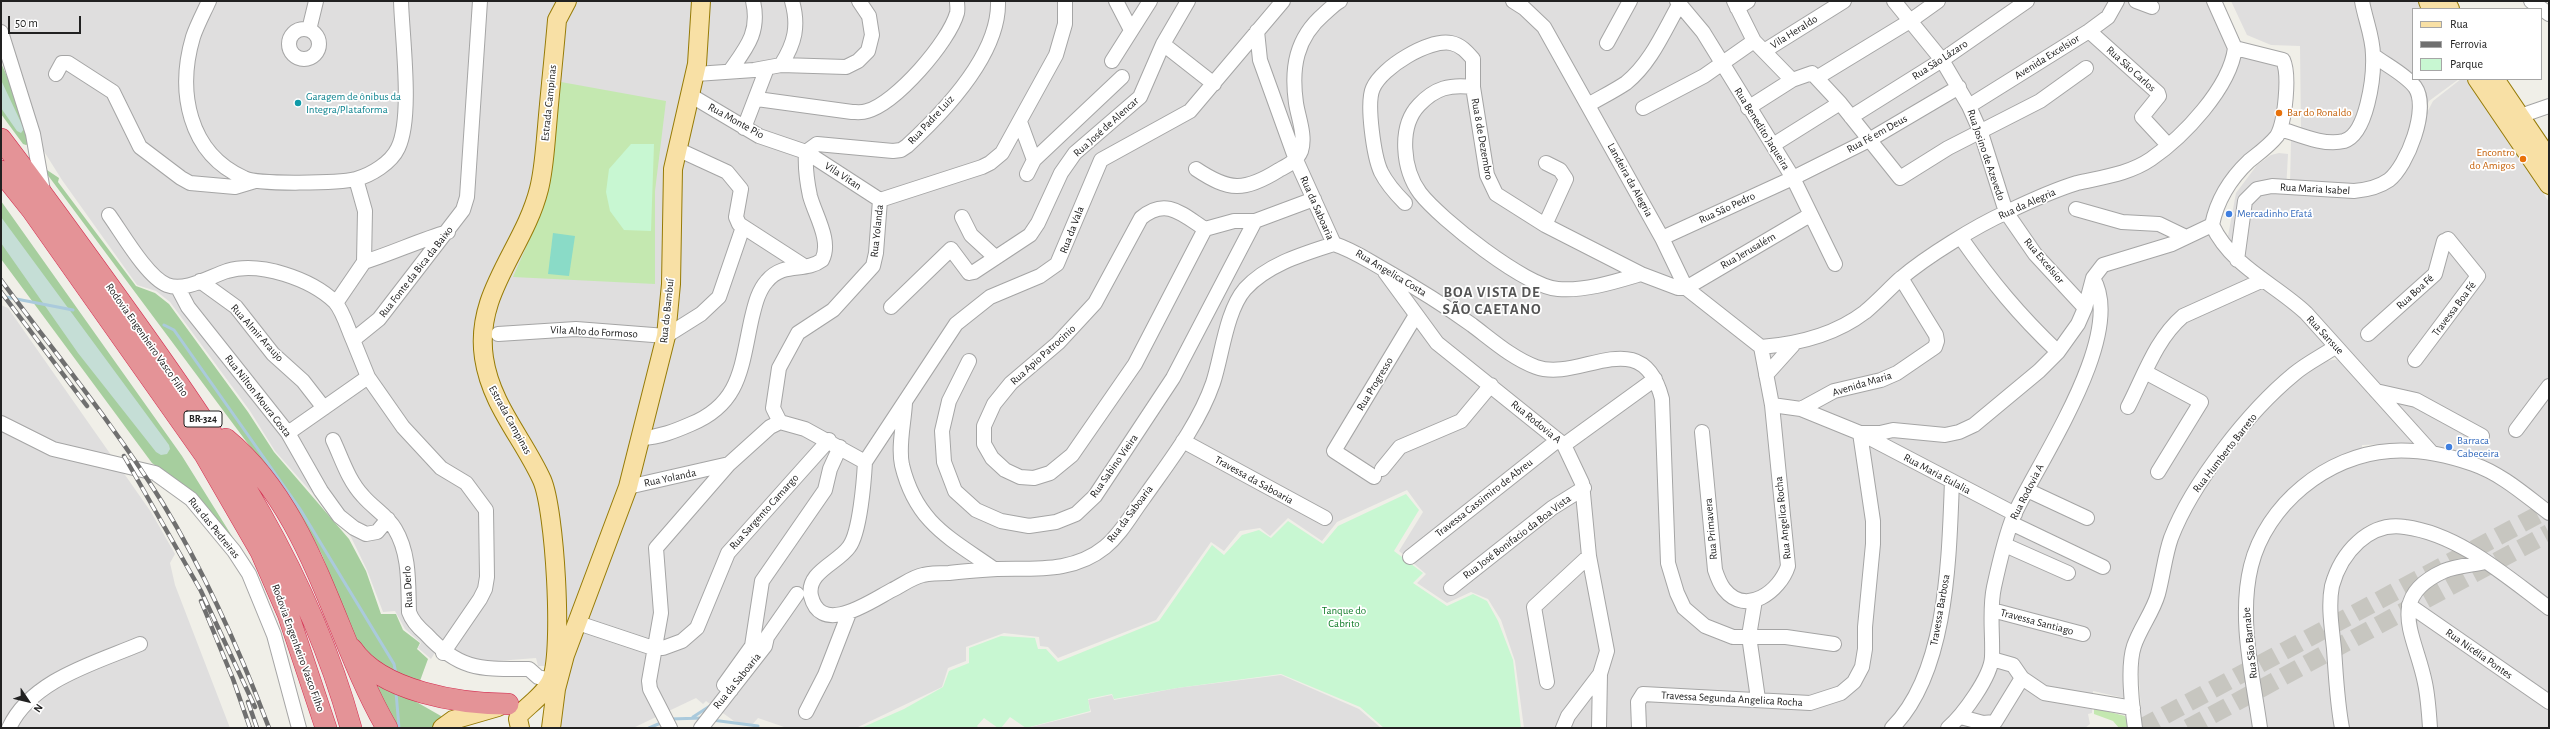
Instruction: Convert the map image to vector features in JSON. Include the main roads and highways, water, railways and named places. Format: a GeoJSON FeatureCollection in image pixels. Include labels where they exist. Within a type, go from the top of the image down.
{"type":"FeatureCollection","features":[{"type":"Feature","properties":{"kind":"highway","name":"Rodovia Engenheiro Vasco Filho"},"geometry":{"type":"LineString","coordinates":[[1,139],[44,195],[204,421],[261,513],[308,605],[340,688],[351,728]]}},
{"type":"Feature","properties":{"kind":"highway","name":"Rodovia Engenheiro Vasco Filho"},"geometry":{"type":"LineString","coordinates":[[1,171],[36,216],[205,455],[261,552],[288,614],[326,728]]}},
{"type":"Feature","properties":{"kind":"highway"},"geometry":{"type":"LineString","coordinates":[[204,421],[234,445],[266,481],[301,537],[319,574],[352,658],[387,728]]}},
{"type":"Feature","properties":{"kind":"highway"},"geometry":{"type":"LineString","coordinates":[[288,614],[312,728]]}},
{"type":"Feature","properties":{"kind":"highway"},"geometry":{"type":"LineString","coordinates":[[342,634],[360,658],[389,678],[416,691],[455,700],[508,704]]}},
{"type":"Feature","properties":{"kind":"main road","name":"Estrada Campinas"},"geometry":{"type":"LineString","coordinates":[[546,686],[556,658],[557,622],[552,533],[546,492],[533,462],[490,387],[483,355],[483,337],[490,296],[525,230],[539,189],[557,20],[567,1]]}},
{"type":"Feature","properties":{"kind":"main road","name":"Rua do Bambuí"},"geometry":{"type":"LineString","coordinates":[[551,727],[556,689],[565,655],[628,487],[642,438],[666,336],[671,284],[673,169],[696,74],[701,30],[700,1]]}},
{"type":"Feature","properties":{"kind":"main road"},"geometry":{"type":"LineString","coordinates":[[2478,80],[2549,185]]}},
{"type":"Feature","properties":{"kind":"main road"},"geometry":{"type":"LineString","coordinates":[[2496,80],[2549,159]]}},
{"type":"Feature","properties":{"kind":"main road"},"geometry":{"type":"LineString","coordinates":[[557,622],[566,631],[570,632],[577,625]]}},
{"type":"Feature","properties":{"kind":"main road"},"geometry":{"type":"LineString","coordinates":[[448,724],[508,704],[546,686]]}},
{"type":"Feature","properties":{"kind":"main road"},"geometry":{"type":"LineString","coordinates":[[520,728],[518,719],[520,714],[546,686]]}},
{"type":"Feature","properties":{"kind":"waterway"},"geometry":{"type":"LineString","coordinates":[[1,296],[73,310]]}},
{"type":"Feature","properties":{"kind":"waterway"},"geometry":{"type":"LineString","coordinates":[[164,325],[174,330],[300,509],[394,664],[396,674]]}},
{"type":"Feature","properties":{"kind":"waterway"},"geometry":{"type":"LineString","coordinates":[[396,692],[399,728]]}},
{"type":"Feature","properties":{"kind":"waterway"},"geometry":{"type":"LineString","coordinates":[[693,717],[710,706]]}},
{"type":"Feature","properties":{"kind":"waterway"},"geometry":{"type":"LineString","coordinates":[[670,719],[703,718]]}},
{"type":"Feature","properties":{"kind":"waterway"},"geometry":{"type":"LineString","coordinates":[[712,720],[758,726]]}},
{"type":"Feature","properties":{"kind":"waterway"},"geometry":{"type":"LineString","coordinates":[[649,728],[663,722]]}},
{"type":"Feature","properties":{"kind":"tunnel"},"geometry":{"type":"LineString","coordinates":[[2141,728],[2549,509]]}},
{"type":"Feature","properties":{"kind":"tunnel"},"geometry":{"type":"LineString","coordinates":[[2188,728],[2549,533]]}},
{"type":"Feature","properties":{"kind":"railway"},"geometry":{"type":"LineString","coordinates":[[1,280],[104,417],[144,473],[162,502],[193,556],[221,613],[234,641],[269,728]]}},
{"type":"Feature","properties":{"kind":"railway"},"geometry":{"type":"LineString","coordinates":[[1,292],[87,406]]}},
{"type":"Feature","properties":{"kind":"railway"},"geometry":{"type":"LineString","coordinates":[[124,456],[201,591],[255,707]]}},
{"type":"Feature","properties":{"kind":"railway"},"geometry":{"type":"LineString","coordinates":[[201,601],[233,679],[250,728]]}},
{"type":"Feature","properties":{"kind":"railway"},"geometry":{"type":"LineString","coordinates":[[248,702],[257,728]]}},
{"type":"Feature","properties":{"kind":"place","name":"Garagem de ônibus da Integra/Plataforma"},"geometry":{"type":"Point","coordinates":[298,103]}},
{"type":"Feature","properties":{"kind":"place","name":"Bar do Ronaldo"},"geometry":{"type":"Point","coordinates":[2279,113]}},
{"type":"Feature","properties":{"kind":"place","name":"Encontro do Amigos"},"geometry":{"type":"Point","coordinates":[2523,159]}},
{"type":"Feature","properties":{"kind":"place","name":"Mercadinho Efatá"},"geometry":{"type":"Point","coordinates":[2229,214]}},
{"type":"Feature","properties":{"kind":"place","name":"Barraca Cabeceira"},"geometry":{"type":"Point","coordinates":[2449,447]}},
{"type":"Feature","properties":{"kind":"district","name":"BOA VISTA DE SÃO CAETANO"},"geometry":{"type":"Point","coordinates":[1492,300]}},
{"type":"Feature","properties":{"kind":"park label","name":"Tanque do Cabrito"},"geometry":{"type":"Point","coordinates":[1344,617]}}]}
